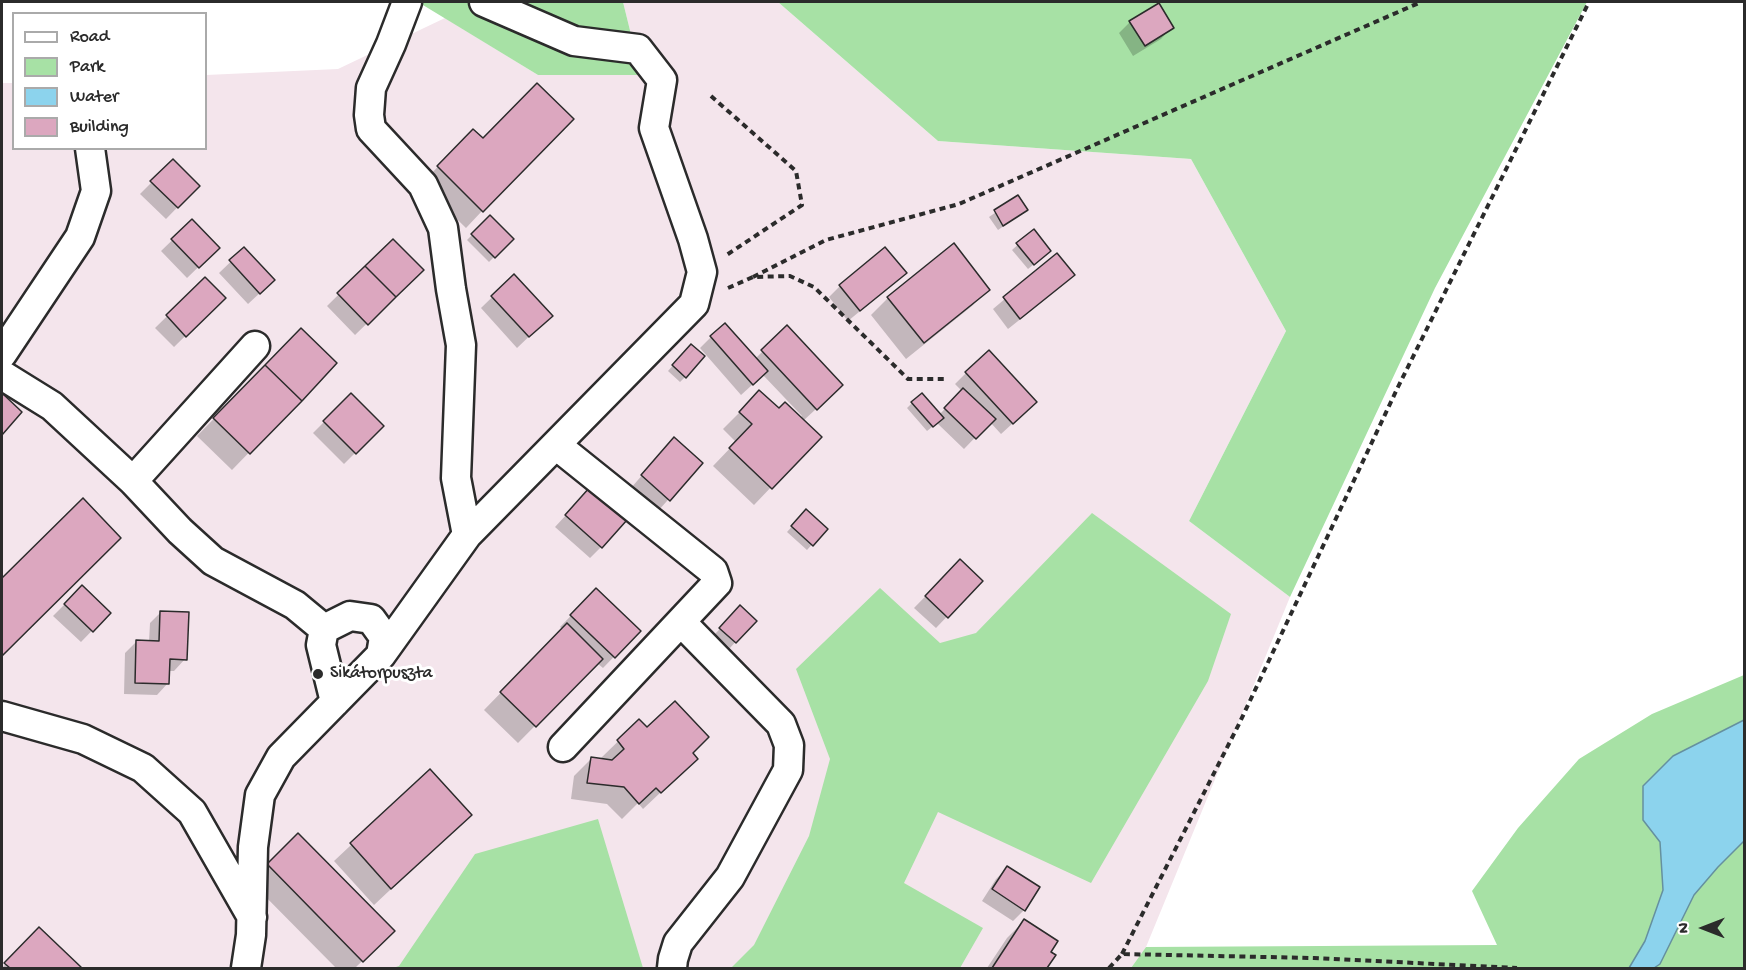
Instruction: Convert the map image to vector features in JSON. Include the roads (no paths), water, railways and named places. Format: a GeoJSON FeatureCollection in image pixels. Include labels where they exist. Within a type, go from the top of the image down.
{"type":"FeatureCollection","features":[{"type":"Feature","properties":{"kind":"lane"},"geometry":{"type":"LineString","coordinates":[[407,2],[371,88],[369,115],[371,129],[423,185],[443,228],[461,345],[456,478],[467,535]]}},
{"type":"Feature","properties":{"kind":"lane"},"geometry":{"type":"LineString","coordinates":[[246,969],[251,935],[253,847],[260,795],[281,757],[381,655],[467,535],[694,304],[702,272],[693,239],[654,128],[662,80],[638,49],[574,40],[484,2]]}},
{"type":"Feature","properties":{"kind":"lane"},"geometry":{"type":"LineString","coordinates":[[2,354],[80,237],[96,191],[90,150]]}},
{"type":"Feature","properties":{"kind":"lane"},"geometry":{"type":"LineString","coordinates":[[133,481],[255,346]]}},
{"type":"Feature","properties":{"kind":"lane"},"geometry":{"type":"LineString","coordinates":[[2,375],[52,406],[133,481],[180,531],[213,561],[295,605],[324,629]]}},
{"type":"Feature","properties":{"kind":"lane"},"geometry":{"type":"LineString","coordinates":[[556,445],[713,571],[717,583],[563,747]]}},
{"type":"Feature","properties":{"kind":"lane"},"geometry":{"type":"LineString","coordinates":[[324,629],[350,616],[371,619],[384,637],[381,655]]}},
{"type":"Feature","properties":{"kind":"lane"},"geometry":{"type":"LineString","coordinates":[[672,969],[678,942],[730,877],[788,770],[789,745],[781,724],[681,622]]}},
{"type":"Feature","properties":{"kind":"lane"},"geometry":{"type":"LineString","coordinates":[[324,629],[321,645],[335,702]]}},
{"type":"Feature","properties":{"kind":"lane"},"geometry":{"type":"LineString","coordinates":[[2,716],[83,739],[143,768],[192,812],[252,916]]}},
{"type":"Feature","properties":{"kind":"water"},"geometry":{"type":"Polygon","coordinates":[[[1744,720],[1744,841],[1694,895],[1660,964],[1654,968],[1629,968],[1645,941],[1663,890],[1660,842],[1643,820],[1643,786],[1673,756],[1744,720]]]}},
{"type":"Feature","properties":{"kind":"place","name":"Sikátorpuszta"},"geometry":{"type":"Point","coordinates":[318,674]}}]}
